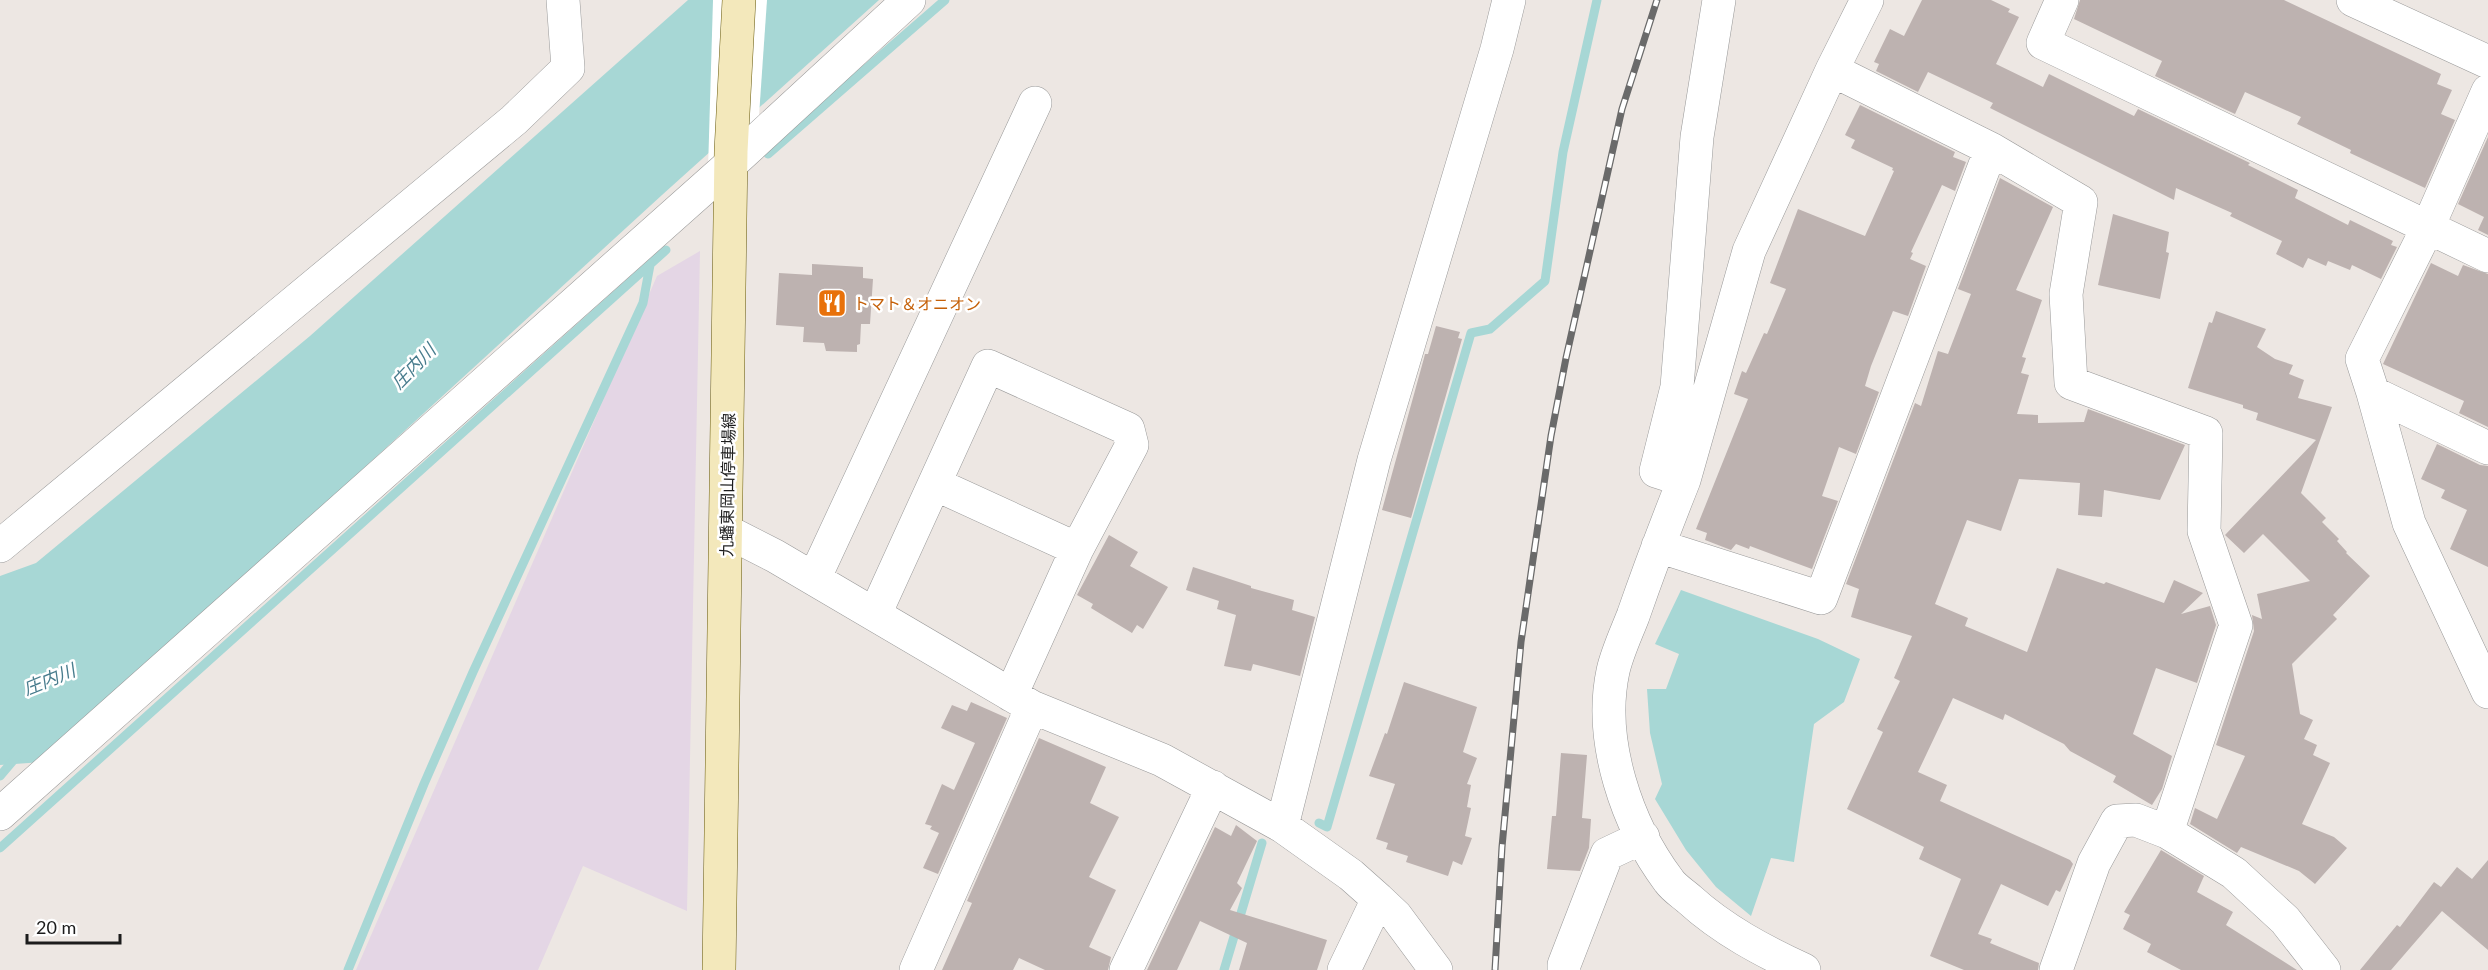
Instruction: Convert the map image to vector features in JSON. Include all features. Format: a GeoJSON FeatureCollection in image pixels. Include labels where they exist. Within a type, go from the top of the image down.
{"type":"FeatureCollection","features":[{"type":"Feature","properties":{"kind":"main road","name":"九蟠東岡山停車場線"},"geometry":{"type":"LineString","coordinates":[[719,970],[732,157],[739,0]]}},
{"type":"Feature","properties":{"kind":"street"},"geometry":{"type":"LineString","coordinates":[[0,546],[431,186],[514,120],[568,68],[563,0]]}},
{"type":"Feature","properties":{"kind":"street"},"geometry":{"type":"LineString","coordinates":[[0,814],[909,0]]}},
{"type":"Feature","properties":{"kind":"street"},"geometry":{"type":"LineString","coordinates":[[1282,826],[1374,460],[1497,49],[1509,0]]}},
{"type":"Feature","properties":{"kind":"street"},"geometry":{"type":"LineString","coordinates":[[1684,480],[1656,471],[1677,387],[1696,137],[1719,0]]}},
{"type":"Feature","properties":{"kind":"street"},"geometry":{"type":"LineString","coordinates":[[1804,970],[1761,950],[1710,918],[1670,882],[1643,837],[1624,796],[1613,756],[1609,713],[1613,671],[1684,480],[1749,251],[1832,70],[1867,0]]}},
{"type":"Feature","properties":{"kind":"street"},"geometry":{"type":"LineString","coordinates":[[2062,0],[2043,43],[2488,256]]}},
{"type":"Feature","properties":{"kind":"street"},"geometry":{"type":"LineString","coordinates":[[2353,0],[2488,62]]}},
{"type":"Feature","properties":{"kind":"street"},"geometry":{"type":"LineString","coordinates":[[1832,70],[1991,149],[2081,202],[2066,294],[2071,383],[2206,433],[2204,531],[2236,625],[2167,832]]}},
{"type":"Feature","properties":{"kind":"street"},"geometry":{"type":"LineString","coordinates":[[2488,91],[2428,227],[2362,359],[2409,524],[2488,692]]}},
{"type":"Feature","properties":{"kind":"street"},"geometry":{"type":"LineString","coordinates":[[814,579],[1035,103]]}},
{"type":"Feature","properties":{"kind":"street"},"geometry":{"type":"LineString","coordinates":[[1658,546],[1821,598],[1991,149]]}},
{"type":"Feature","properties":{"kind":"street"},"geometry":{"type":"LineString","coordinates":[[875,615],[988,366],[1128,429],[1132,445],[1077,549],[1022,701],[916,970]]}},
{"type":"Feature","properties":{"kind":"street"},"geometry":{"type":"LineString","coordinates":[[2373,393],[2488,448]]}},
{"type":"Feature","properties":{"kind":"street"},"geometry":{"type":"LineString","coordinates":[[935,484],[1077,549]]}},
{"type":"Feature","properties":{"kind":"street"},"geometry":{"type":"LineString","coordinates":[[726,531],[814,579],[1022,701],[1162,760],[1282,826],[1351,875],[1378,898],[1396,916],[1436,970]]}},
{"type":"Feature","properties":{"kind":"street"},"geometry":{"type":"LineString","coordinates":[[1126,970],[1214,787]]}},
{"type":"Feature","properties":{"kind":"street"},"geometry":{"type":"LineString","coordinates":[[2056,970],[2094,863],[2116,821],[2136,820],[2167,832],[2234,873],[2285,920],[2324,970]]}},
{"type":"Feature","properties":{"kind":"street"},"geometry":{"type":"LineString","coordinates":[[1564,970],[1607,854],[1643,837]]}},
{"type":"Feature","properties":{"kind":"street"},"geometry":{"type":"LineString","coordinates":[[1344,970],[1378,898]]}},
{"type":"Feature","properties":{"kind":"shaded area"},"geometry":{"type":"Polygon","coordinates":[[[700,251],[687,911],[583,866],[538,970],[356,970],[657,276],[700,251]]]}},
{"type":"Feature","properties":{"kind":"water","name":"庄内川"},"geometry":{"type":"Polygon","coordinates":[[[688,0],[879,0],[662,195],[43,762],[0,765],[0,576],[36,563],[310,336],[688,0]]]}},
{"type":"Feature","properties":{"kind":"water"},"geometry":{"type":"Polygon","coordinates":[[[1681,590],[1818,639],[1860,659],[1844,702],[1814,724],[1794,862],[1771,858],[1751,916],[1716,887],[1686,850],[1655,799],[1662,784],[1650,733],[1647,689],[1666,689],[1679,654],[1655,644],[1681,590]]]}},
{"type":"Feature","properties":{"kind":"pier"},"geometry":{"type":"Polygon","coordinates":[[[713,0],[767,0],[758,130],[708,170],[713,0]]]}},
{"type":"Feature","properties":{"kind":"building"},"geometry":{"type":"Polygon","coordinates":[[[1922,0],[1991,0],[2010,9],[2008,12],[2019,17],[1996,64],[2043,87],[2049,74],[2134,116],[2138,109],[2250,163],[2248,165],[2298,190],[2295,198],[2348,225],[2350,220],[2393,241],[2391,245],[2397,247],[2381,279],[2352,265],[2350,270],[2328,261],[2326,266],[2308,258],[2303,268],[2276,254],[2282,241],[2230,216],[2232,213],[2176,188],[2174,200],[1990,108],[1993,103],[1928,72],[1918,92],[1876,71],[1879,64],[1874,62],[1890,29],[1904,36],[1922,0]]]}},
{"type":"Feature","properties":{"kind":"building"},"geometry":{"type":"Polygon","coordinates":[[[2080,0],[2284,0],[2441,74],[2437,84],[2452,90],[2441,114],[2455,120],[2425,188],[2350,153],[2351,150],[2297,124],[2301,117],[2245,92],[2235,114],[2155,76],[2162,61],[2074,19],[2080,0]]]}},
{"type":"Feature","properties":{"kind":"building"},"geometry":{"type":"Polygon","coordinates":[[[1860,105],[1955,152],[1953,157],[1966,162],[1955,191],[1942,185],[1911,252],[1913,253],[1910,259],[1926,266],[1908,316],[1893,311],[1871,366],[1865,386],[1879,392],[1856,454],[1839,447],[1822,496],[1838,501],[1812,569],[1750,546],[1749,549],[1736,544],[1731,550],[1705,540],[1707,533],[1696,529],[1748,399],[1734,394],[1742,371],[1746,373],[1764,333],[1767,334],[1786,289],[1770,283],[1798,209],[1865,236],[1894,171],[1893,168],[1851,148],[1855,140],[1845,135],[1860,105]]]}},
{"type":"Feature","properties":{"kind":"building"},"geometry":{"type":"Polygon","coordinates":[[[2488,137],[2488,235],[2478,230],[2484,217],[2458,204],[2488,137]]]}},
{"type":"Feature","properties":{"kind":"building"},"geometry":{"type":"Polygon","coordinates":[[[2000,178],[2053,207],[2016,290],[2042,300],[2022,357],[2026,358],[2021,373],[2029,375],[2017,414],[2038,415],[2038,423],[2084,422],[2088,409],[2185,445],[2160,500],[2104,490],[2102,517],[2078,515],[2080,483],[2019,479],[2001,531],[1967,520],[1935,604],[1968,618],[1965,626],[2027,652],[2057,568],[2104,584],[2106,582],[2164,603],[2174,580],[2203,593],[2181,614],[2210,606],[2216,625],[2197,683],[2156,668],[2133,734],[2172,756],[2162,789],[2152,805],[2113,782],[2116,776],[2070,751],[2064,744],[2005,714],[2003,720],[1953,698],[1918,772],[1947,785],[1940,801],[2070,860],[2073,864],[2060,892],[2056,890],[2048,906],[2001,884],[1978,934],[1992,939],[1990,943],[2039,963],[2038,970],[1964,970],[1930,956],[1961,879],[1919,859],[1924,847],[1847,809],[1883,732],[1877,729],[1900,681],[1894,678],[1912,636],[1851,617],[1859,589],[1846,584],[1915,403],[1921,406],[1938,351],[1948,354],[1971,294],[1958,289],[2000,178]]]}},
{"type":"Feature","properties":{"kind":"building"},"geometry":{"type":"Polygon","coordinates":[[[2113,214],[2169,232],[2166,252],[2169,253],[2160,299],[2098,285],[2113,214]]]}},
{"type":"Feature","properties":{"kind":"building"},"geometry":{"type":"Polygon","coordinates":[[[2431,263],[2458,276],[2463,265],[2488,274],[2488,427],[2459,413],[2464,401],[2383,364],[2431,263]]]}},
{"type":"Feature","properties":{"kind":"building"},"geometry":{"type":"Polygon","coordinates":[[[812,264],[863,267],[863,278],[873,279],[870,324],[861,324],[860,344],[857,345],[857,352],[826,351],[824,343],[803,342],[804,327],[776,325],[779,273],[812,275],[812,264]]]}},
{"type":"Feature","properties":{"kind":"building"},"geometry":{"type":"Polygon","coordinates":[[[2216,311],[2266,329],[2257,347],[2275,359],[2293,365],[2289,374],[2304,380],[2298,398],[2332,407],[2301,493],[2326,518],[2322,522],[2339,539],[2337,541],[2346,553],[2370,576],[2333,615],[2337,619],[2292,664],[2300,714],[2313,720],[2304,739],[2317,745],[2313,755],[2330,763],[2302,824],[2334,837],[2347,848],[2315,884],[2299,871],[2241,847],[2237,853],[2190,824],[2195,808],[2217,819],[2245,756],[2216,745],[2254,631],[2252,615],[2262,619],[2257,594],[2310,581],[2263,534],[2244,553],[2225,535],[2316,440],[2256,420],[2258,413],[2243,408],[2243,405],[2188,388],[2209,322],[2212,323],[2216,311]]]}},
{"type":"Feature","properties":{"kind":"building"},"geometry":{"type":"Polygon","coordinates":[[[1436,326],[1460,332],[1458,338],[1462,339],[1411,518],[1382,510],[1425,354],[1428,354],[1436,326]]]}},
{"type":"Feature","properties":{"kind":"building"},"geometry":{"type":"Polygon","coordinates":[[[2437,444],[2480,465],[2488,466],[2488,567],[2450,549],[2467,510],[2441,498],[2445,490],[2421,479],[2437,444]]]}},
{"type":"Feature","properties":{"kind":"building"},"geometry":{"type":"Polygon","coordinates":[[[1109,535],[1138,552],[1130,566],[1168,587],[1143,629],[1137,625],[1132,633],[1091,608],[1093,604],[1077,595],[1109,535]]]}},
{"type":"Feature","properties":{"kind":"building"},"geometry":{"type":"Polygon","coordinates":[[[1193,567],[1251,586],[1251,588],[1294,600],[1292,610],[1315,617],[1300,676],[1253,664],[1251,671],[1224,666],[1236,615],[1217,609],[1219,601],[1186,590],[1193,567]]]}},
{"type":"Feature","properties":{"kind":"building"},"geometry":{"type":"Polygon","coordinates":[[[1404,682],[1477,707],[1463,752],[1477,758],[1467,784],[1471,785],[1467,807],[1471,808],[1465,836],[1472,838],[1462,865],[1453,861],[1448,876],[1406,862],[1408,856],[1386,849],[1388,843],[1376,839],[1395,784],[1369,776],[1385,733],[1387,734],[1404,682]]]}},
{"type":"Feature","properties":{"kind":"building"},"geometry":{"type":"Polygon","coordinates":[[[971,702],[1007,718],[938,874],[923,868],[939,833],[930,829],[932,826],[925,824],[942,784],[954,790],[975,743],[941,728],[952,705],[967,711],[971,702]]]}},
{"type":"Feature","properties":{"kind":"building"},"geometry":{"type":"Polygon","coordinates":[[[1039,738],[1106,767],[1090,803],[1119,817],[1089,877],[1116,890],[1089,947],[1111,957],[1108,970],[1045,970],[1019,958],[1013,970],[942,970],[972,903],[967,901],[1039,738]]]}},
{"type":"Feature","properties":{"kind":"building"},"geometry":{"type":"Polygon","coordinates":[[[1561,753],[1587,755],[1582,818],[1591,819],[1589,848],[1580,871],[1547,869],[1552,816],[1556,816],[1561,753]]]}},
{"type":"Feature","properties":{"kind":"building"},"geometry":{"type":"Polygon","coordinates":[[[1236,825],[1257,841],[1237,883],[1242,888],[1230,910],[1327,940],[1317,970],[1239,970],[1247,943],[1200,921],[1177,970],[1147,970],[1215,827],[1231,836],[1236,825]]]}},
{"type":"Feature","properties":{"kind":"building"},"geometry":{"type":"Polygon","coordinates":[[[2161,850],[2204,876],[2197,892],[2233,912],[2226,925],[2297,970],[2181,970],[2147,952],[2151,944],[2123,929],[2130,915],[2124,912],[2161,850]]]}},
{"type":"Feature","properties":{"kind":"building"},"geometry":{"type":"Polygon","coordinates":[[[2488,860],[2488,950],[2442,911],[2391,970],[2360,970],[2397,925],[2400,927],[2434,882],[2441,887],[2457,867],[2472,879],[2488,860]]]}},
{"type":"Feature","properties":{"kind":"waterway"},"geometry":{"type":"LineString","coordinates":[[768,154],[945,0]]}},
{"type":"Feature","properties":{"kind":"waterway"},"geometry":{"type":"LineString","coordinates":[[1319,823],[1327,827],[1471,333],[1490,329],[1545,281],[1563,152],[1597,0]]}},
{"type":"Feature","properties":{"kind":"waterway"},"geometry":{"type":"LineString","coordinates":[[0,848],[666,250]]}},
{"type":"Feature","properties":{"kind":"waterway"},"geometry":{"type":"LineString","coordinates":[[348,970],[424,784],[473,672],[643,303],[650,265]]}},
{"type":"Feature","properties":{"kind":"waterway"},"geometry":{"type":"LineString","coordinates":[[0,776],[17,756]]}},
{"type":"Feature","properties":{"kind":"waterway"},"geometry":{"type":"LineString","coordinates":[[1224,970],[1262,843]]}},
{"type":"Feature","properties":{"kind":"railway"},"geometry":{"type":"LineString","coordinates":[[1495,970],[1502,847],[1521,642],[1551,436],[1566,358],[1622,109],[1657,0]]}},
{"type":"Feature","properties":{"kind":"place","name":"トマト＆オニオン"},"geometry":{"type":"Point","coordinates":[832,303]}}]}
